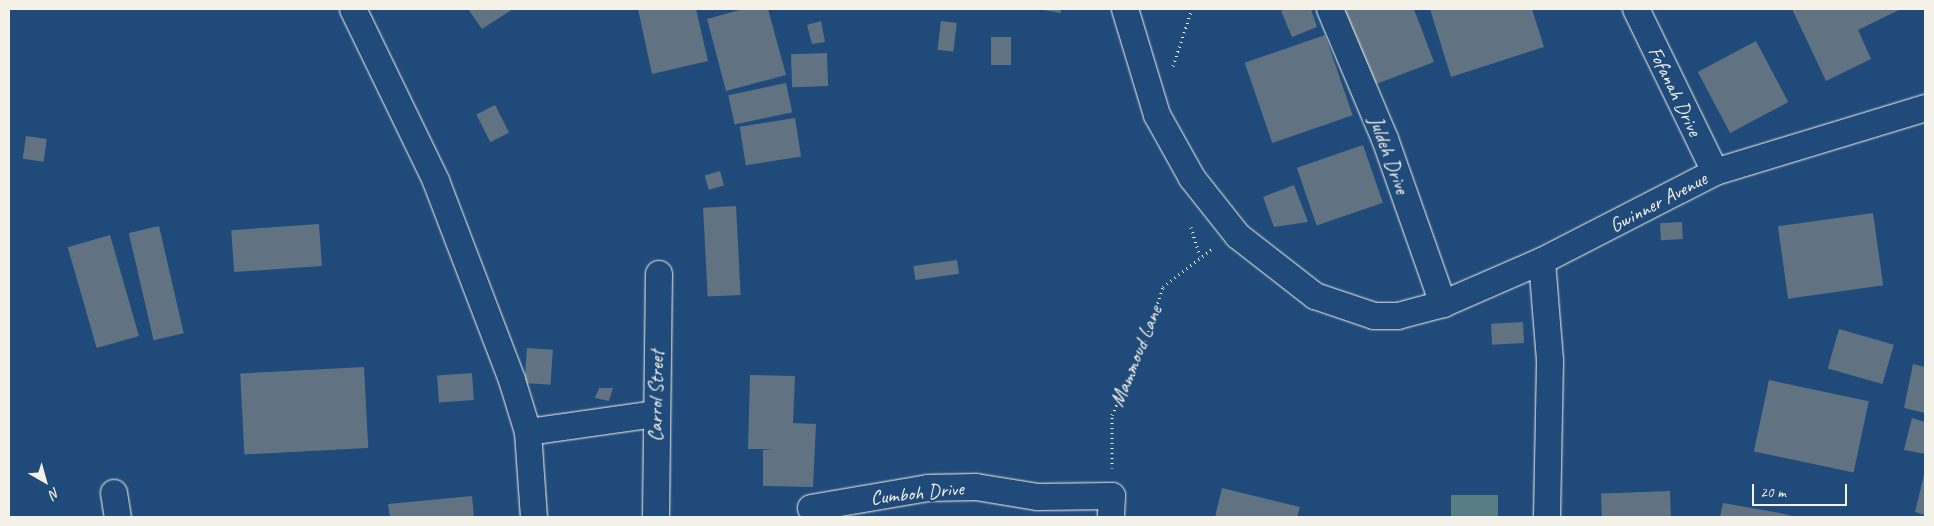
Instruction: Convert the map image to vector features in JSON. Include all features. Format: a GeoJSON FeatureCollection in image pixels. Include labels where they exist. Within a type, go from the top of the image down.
{"type":"FeatureCollection","features":[{"type":"Feature","properties":{"kind":"street"},"geometry":{"type":"LineString","coordinates":[[353,9],[436,181],[528,432],[534,517]]}},
{"type":"Feature","properties":{"kind":"street","name":"Gwinner Avenue"},"geometry":{"type":"LineString","coordinates":[[1125,9],[1157,115],[1192,178],[1238,236],[1316,296],[1374,316],[1398,316],[1443,304],[1542,261],[1715,172],[1925,108]]}},
{"type":"Feature","properties":{"kind":"street","name":"Juldeh Drive"},"geometry":{"type":"LineString","coordinates":[[1330,9],[1385,139],[1443,304]]}},
{"type":"Feature","properties":{"kind":"street","name":"Fofanah Drive"},"geometry":{"type":"LineString","coordinates":[[1636,9],[1715,172]]}},
{"type":"Feature","properties":{"kind":"street"},"geometry":{"type":"LineString","coordinates":[[1542,261],[1550,361],[1547,517]]}},
{"type":"Feature","properties":{"kind":"street","name":"Carrol Street"},"geometry":{"type":"LineString","coordinates":[[656,517],[658,274]]}},
{"type":"Feature","properties":{"kind":"street"},"geometry":{"type":"LineString","coordinates":[[528,432],[656,414]]}},
{"type":"Feature","properties":{"kind":"street","name":"Cumboh Drive"},"geometry":{"type":"LineString","coordinates":[[811,508],[928,488],[976,487],[1112,507]]}},
{"type":"Feature","properties":{"kind":"path","name":"Mammoud Lane"},"geometry":{"type":"LineString","coordinates":[[1112,507],[1112,414],[1144,341],[1163,287],[1200,256],[1238,236]]}},
{"type":"Feature","properties":{"kind":"green space"},"geometry":{"type":"Polygon","coordinates":[[[1451,495],[1498,495],[1498,517],[1451,517],[1451,495]]]}},
{"type":"Feature","properties":{"kind":"building"},"geometry":{"type":"Polygon","coordinates":[[[468,9],[513,9],[482,29],[468,9]]]}},
{"type":"Feature","properties":{"kind":"building"},"geometry":{"type":"Polygon","coordinates":[[[638,9],[696,9],[708,61],[652,74],[638,9]]]}},
{"type":"Feature","properties":{"kind":"building"},"geometry":{"type":"Polygon","coordinates":[[[743,9],[768,9],[786,75],[726,91],[707,19],[743,9]]]}},
{"type":"Feature","properties":{"kind":"building"},"geometry":{"type":"Polygon","coordinates":[[[1037,9],[1061,9],[1061,13],[1037,9]]]}},
{"type":"Feature","properties":{"kind":"building"},"geometry":{"type":"Polygon","coordinates":[[[1288,9],[1311,9],[1317,27],[1292,37],[1281,11],[1288,9]]]}},
{"type":"Feature","properties":{"kind":"building"},"geometry":{"type":"Polygon","coordinates":[[[1342,9],[1414,9],[1434,62],[1371,86],[1342,9]]]}},
{"type":"Feature","properties":{"kind":"building"},"geometry":{"type":"Polygon","coordinates":[[[1430,9],[1532,9],[1544,47],[1451,77],[1430,9]]]}},
{"type":"Feature","properties":{"kind":"building"},"geometry":{"type":"Polygon","coordinates":[[[1792,9],[1901,9],[1858,30],[1871,59],[1826,81],[1792,9]]]}},
{"type":"Feature","properties":{"kind":"building"},"geometry":{"type":"Polygon","coordinates":[[[821,21],[825,42],[812,44],[807,25],[821,21]]]}},
{"type":"Feature","properties":{"kind":"building"},"geometry":{"type":"Polygon","coordinates":[[[941,21],[957,23],[953,52],[937,50],[941,21]]]}},
{"type":"Feature","properties":{"kind":"building"},"geometry":{"type":"Polygon","coordinates":[[[1325,35],[1353,115],[1272,143],[1245,63],[1325,35]]]}},
{"type":"Feature","properties":{"kind":"building"},"geometry":{"type":"Polygon","coordinates":[[[991,37],[1011,37],[1011,65],[991,65],[991,37]]]}},
{"type":"Feature","properties":{"kind":"building"},"geometry":{"type":"Polygon","coordinates":[[[1756,41],[1788,102],[1730,133],[1698,72],[1756,41]]]}},
{"type":"Feature","properties":{"kind":"building"},"geometry":{"type":"Polygon","coordinates":[[[827,53],[828,86],[792,87],[791,54],[827,53]]]}},
{"type":"Feature","properties":{"kind":"building"},"geometry":{"type":"Polygon","coordinates":[[[786,83],[792,112],[735,125],[728,95],[786,83]]]}},
{"type":"Feature","properties":{"kind":"building"},"geometry":{"type":"Polygon","coordinates":[[[495,105],[509,133],[490,142],[476,115],[495,105]]]}},
{"type":"Feature","properties":{"kind":"building"},"geometry":{"type":"Polygon","coordinates":[[[795,118],[801,157],[746,165],[740,127],[795,118]]]}},
{"type":"Feature","properties":{"kind":"building"},"geometry":{"type":"Polygon","coordinates":[[[26,136],[47,139],[44,162],[23,159],[26,136]]]}},
{"type":"Feature","properties":{"kind":"building"},"geometry":{"type":"Polygon","coordinates":[[[1363,145],[1383,203],[1317,225],[1297,168],[1363,145]]]}},
{"type":"Feature","properties":{"kind":"building"},"geometry":{"type":"Polygon","coordinates":[[[720,171],[724,185],[709,190],[705,175],[720,171]]]}},
{"type":"Feature","properties":{"kind":"building"},"geometry":{"type":"Polygon","coordinates":[[[1294,185],[1308,222],[1274,227],[1263,197],[1294,185]]]}},
{"type":"Feature","properties":{"kind":"building"},"geometry":{"type":"Polygon","coordinates":[[[736,206],[741,295],[708,297],[703,208],[736,206]]]}},
{"type":"Feature","properties":{"kind":"building"},"geometry":{"type":"Polygon","coordinates":[[[1873,213],[1883,285],[1788,299],[1778,226],[1873,213]]]}},
{"type":"Feature","properties":{"kind":"building"},"geometry":{"type":"Polygon","coordinates":[[[1682,222],[1683,239],[1661,240],[1660,223],[1682,222]]]}},
{"type":"Feature","properties":{"kind":"building"},"geometry":{"type":"Polygon","coordinates":[[[319,224],[322,266],[234,272],[231,230],[319,224]]]}},
{"type":"Feature","properties":{"kind":"building"},"geometry":{"type":"Polygon","coordinates":[[[159,226],[184,333],[154,340],[129,233],[159,226]]]}},
{"type":"Feature","properties":{"kind":"building"},"geometry":{"type":"Polygon","coordinates":[[[110,235],[139,336],[97,348],[68,247],[110,235]]]}},
{"type":"Feature","properties":{"kind":"building"},"geometry":{"type":"Polygon","coordinates":[[[957,260],[959,274],[915,280],[913,266],[957,260]]]}},
{"type":"Feature","properties":{"kind":"building"},"geometry":{"type":"Polygon","coordinates":[[[1523,322],[1524,343],[1492,345],[1491,324],[1523,322]]]}},
{"type":"Feature","properties":{"kind":"building"},"geometry":{"type":"Polygon","coordinates":[[[1839,329],[1894,345],[1882,384],[1828,368],[1839,329]]]}},
{"type":"Feature","properties":{"kind":"building"},"geometry":{"type":"Polygon","coordinates":[[[527,348],[553,350],[550,385],[525,383],[527,348]]]}},
{"type":"Feature","properties":{"kind":"building"},"geometry":{"type":"Polygon","coordinates":[[[1913,364],[1925,367],[1925,413],[1904,408],[1913,364]]]}},
{"type":"Feature","properties":{"kind":"building"},"geometry":{"type":"Polygon","coordinates":[[[364,367],[368,448],[244,454],[240,373],[364,367]]]}},
{"type":"Feature","properties":{"kind":"building"},"geometry":{"type":"Polygon","coordinates":[[[472,373],[474,400],[439,402],[437,375],[472,373]]]}},
{"type":"Feature","properties":{"kind":"building"},"geometry":{"type":"Polygon","coordinates":[[[750,375],[795,376],[793,423],[816,424],[813,487],[763,486],[763,450],[773,449],[748,449],[750,375]]]}},
{"type":"Feature","properties":{"kind":"building"},"geometry":{"type":"Polygon","coordinates":[[[1769,380],[1869,401],[1854,473],[1754,451],[1769,380]]]}},
{"type":"Feature","properties":{"kind":"building"},"geometry":{"type":"Polygon","coordinates":[[[599,388],[613,388],[609,401],[595,398],[599,388]]]}},
{"type":"Feature","properties":{"kind":"building"},"geometry":{"type":"Polygon","coordinates":[[[1912,418],[1925,422],[1925,454],[1904,450],[1912,418]]]}},
{"type":"Feature","properties":{"kind":"building"},"geometry":{"type":"Polygon","coordinates":[[[1925,471],[1925,515],[1915,512],[1925,471]]]}},
{"type":"Feature","properties":{"kind":"building"},"geometry":{"type":"Polygon","coordinates":[[[1222,488],[1300,507],[1297,517],[1215,517],[1222,488]]]}},
{"type":"Feature","properties":{"kind":"building"},"geometry":{"type":"Polygon","coordinates":[[[1670,491],[1671,517],[1602,517],[1601,493],[1670,491]]]}},
{"type":"Feature","properties":{"kind":"building"},"geometry":{"type":"Polygon","coordinates":[[[472,496],[474,517],[390,517],[388,504],[472,496]]]}},
{"type":"Feature","properties":{"kind":"building"},"geometry":{"type":"Polygon","coordinates":[[[1723,503],[1785,514],[1795,517],[1720,517],[1723,503]]]}}]}
